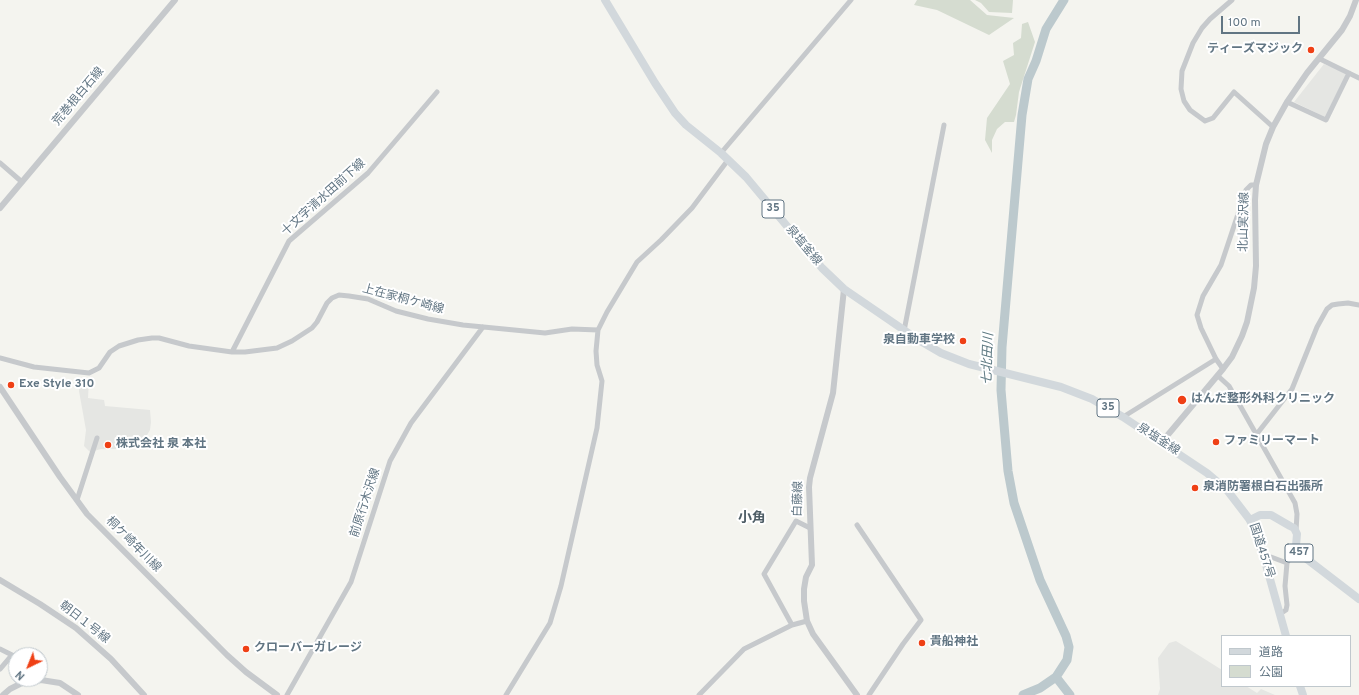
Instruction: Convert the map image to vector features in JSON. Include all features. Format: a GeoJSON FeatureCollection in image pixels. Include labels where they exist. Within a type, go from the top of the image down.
{"type":"FeatureCollection","features":[{"type":"Feature","properties":{"kind":"main road","name":"泉塩釜線"},"geometry":{"type":"LineString","coordinates":[[605,0],[655,83],[675,113],[686,125],[746,177],[822,268],[844,289],[904,331],[941,353],[957,360],[1085,396],[1123,417],[1217,480],[1236,500],[1250,520]]}},
{"type":"Feature","properties":{"kind":"main road","name":"国道457号"},"geometry":{"type":"LineString","coordinates":[[1286,635],[1263,554],[1250,520],[1260,515],[1271,515],[1296,531]]}},
{"type":"Feature","properties":{"kind":"main road","name":"457"},"geometry":{"type":"LineString","coordinates":[[1296,531],[1296,546],[1299,553],[1359,600]]}},
{"type":"Feature","properties":{"kind":"street","name":"荒巻根白石線"},"geometry":{"type":"LineString","coordinates":[[0,208],[175,0]]}},
{"type":"Feature","properties":{"kind":"street"},"geometry":{"type":"LineString","coordinates":[[720,153],[850,0]]}},
{"type":"Feature","properties":{"kind":"street"},"geometry":{"type":"LineString","coordinates":[[1232,0],[1210,19],[1202,28],[1193,43],[1182,71],[1181,89],[1184,101],[1190,110],[1205,121],[1213,118],[1234,92],[1273,127]]}},
{"type":"Feature","properties":{"kind":"street","name":"北山実沢線"},"geometry":{"type":"LineString","coordinates":[[1161,443],[1218,376],[1232,357],[1242,336],[1252,305],[1256,266],[1254,225],[1256,185],[1266,144],[1273,127],[1287,102],[1307,73],[1320,59],[1342,30],[1350,16],[1356,0]]}},
{"type":"Feature","properties":{"kind":"street"},"geometry":{"type":"LineString","coordinates":[[1320,59],[1359,78]]}},
{"type":"Feature","properties":{"kind":"street"},"geometry":{"type":"LineString","coordinates":[[1287,102],[1326,120],[1349,73]]}},
{"type":"Feature","properties":{"kind":"street","name":"十文字清水田前下線"},"geometry":{"type":"LineString","coordinates":[[232,352],[289,241],[368,173],[437,92]]}},
{"type":"Feature","properties":{"kind":"street"},"geometry":{"type":"LineString","coordinates":[[904,331],[944,125]]}},
{"type":"Feature","properties":{"kind":"street"},"geometry":{"type":"LineString","coordinates":[[506,695],[550,623],[561,586],[597,428],[602,381],[597,365],[596,351],[598,330],[607,312],[638,262],[692,208],[728,160]]}},
{"type":"Feature","properties":{"kind":"street"},"geometry":{"type":"LineString","coordinates":[[0,163],[22,182]]}},
{"type":"Feature","properties":{"kind":"street"},"geometry":{"type":"LineString","coordinates":[[1223,369],[1216,359],[1201,328],[1197,315],[1203,296],[1221,265],[1246,190],[1251,185],[1256,185]]}},
{"type":"Feature","properties":{"kind":"street","name":"白藤線"},"geometry":{"type":"LineString","coordinates":[[844,289],[833,393],[810,478],[809,487],[812,565],[806,577],[804,601],[807,621],[813,634],[857,695]]}},
{"type":"Feature","properties":{"kind":"street","name":"上在家桐ケ崎線"},"geometry":{"type":"LineString","coordinates":[[0,358],[34,367],[89,373],[99,368],[110,352],[119,346],[148,338],[159,338],[189,346],[232,352],[277,348],[292,341],[312,328],[317,322],[327,303],[332,298],[339,295],[368,299],[396,311],[428,319],[482,327],[545,333],[572,329],[598,330]]}},
{"type":"Feature","properties":{"kind":"street"},"geometry":{"type":"LineString","coordinates":[[1256,435],[1292,389],[1317,327],[1327,309],[1332,305],[1338,304],[1348,303],[1359,305]]}},
{"type":"Feature","properties":{"kind":"street","name":"前原行木沢線"},"geometry":{"type":"LineString","coordinates":[[287,695],[351,582],[390,461],[411,423],[482,327]]}},
{"type":"Feature","properties":{"kind":"street"},"geometry":{"type":"LineString","coordinates":[[1123,417],[1216,359]]}},
{"type":"Feature","properties":{"kind":"street"},"geometry":{"type":"LineString","coordinates":[[1218,376],[1229,386],[1295,502],[1297,514],[1296,531]]}},
{"type":"Feature","properties":{"kind":"street","name":"桐ケ崎年川線"},"geometry":{"type":"LineString","coordinates":[[0,386],[77,500],[101,529],[227,656],[277,695]]}},
{"type":"Feature","properties":{"kind":"street"},"geometry":{"type":"LineString","coordinates":[[77,500],[97,438]]}},
{"type":"Feature","properties":{"kind":"street"},"geometry":{"type":"LineString","coordinates":[[792,625],[764,574],[796,521],[810,528]]}},
{"type":"Feature","properties":{"kind":"street"},"geometry":{"type":"LineString","coordinates":[[857,525],[921,620],[869,695]]}},
{"type":"Feature","properties":{"kind":"street"},"geometry":{"type":"LineString","coordinates":[[1280,614],[1286,610],[1287,605],[1285,586],[1287,563],[1296,546]]}},
{"type":"Feature","properties":{"kind":"street"},"geometry":{"type":"LineString","coordinates":[[1271,557],[1287,563]]}},
{"type":"Feature","properties":{"kind":"street","name":"朝日１号線"},"geometry":{"type":"LineString","coordinates":[[0,580],[76,628],[111,659],[144,695]]}},
{"type":"Feature","properties":{"kind":"street"},"geometry":{"type":"LineString","coordinates":[[699,695],[744,649],[792,625],[807,621]]}},
{"type":"Feature","properties":{"kind":"street"},"geometry":{"type":"LineString","coordinates":[[0,649],[12,655],[0,668]]}},
{"type":"Feature","properties":{"kind":"street"},"geometry":{"type":"LineString","coordinates":[[3,695],[10,689],[20,684],[34,680],[41,680],[60,683],[78,695]]}},
{"type":"Feature","properties":{"kind":"shaded area"},"geometry":{"type":"Polygon","coordinates":[[[1324,64],[1347,73],[1325,117],[1294,102],[1324,64]]]}},
{"type":"Feature","properties":{"kind":"shaded area"},"geometry":{"type":"Polygon","coordinates":[[[80,380],[89,380],[88,398],[104,400],[105,406],[150,410],[150,430],[143,450],[125,447],[124,449],[101,449],[90,452],[84,446],[86,430],[79,391],[80,380]]]}},
{"type":"Feature","properties":{"kind":"shaded area"},"geometry":{"type":"Polygon","coordinates":[[[1176,641],[1221,669],[1221,687],[1248,687],[1257,693],[1261,689],[1275,695],[1158,695],[1160,689],[1158,658],[1169,643],[1176,641]]]}},
{"type":"Feature","properties":{"kind":"green space"},"geometry":{"type":"Polygon","coordinates":[[[917,0],[970,0],[987,15],[1014,18],[989,35],[937,10],[914,5],[917,0]]]}},
{"type":"Feature","properties":{"kind":"green space"},"geometry":{"type":"Polygon","coordinates":[[[975,0],[1013,0],[1012,13],[989,12],[981,3],[975,0]]]}},
{"type":"Feature","properties":{"kind":"green space"},"geometry":{"type":"Polygon","coordinates":[[[1028,22],[1035,42],[1019,92],[1016,115],[1014,122],[1005,122],[997,129],[992,140],[992,153],[985,140],[987,118],[1010,84],[1003,61],[1014,55],[1013,43],[1021,38],[1022,24],[1028,22]]]}},
{"type":"Feature","properties":{"kind":"waterway","name":"七北田川"},"geometry":{"type":"LineString","coordinates":[[1023,695],[1040,688],[1056,677],[1067,660],[1069,647],[1066,636],[1040,580],[1014,503],[1008,471],[1001,390],[1002,347],[1022,115],[1028,79],[1036,61],[1046,29],[1064,0]]}},
{"type":"Feature","properties":{"kind":"waterway"},"geometry":{"type":"LineString","coordinates":[[1056,677],[1070,695]]}},
{"type":"Feature","properties":{"kind":"place","name":"ティーズマジック"},"geometry":{"type":"Point","coordinates":[1311,50]}},
{"type":"Feature","properties":{"kind":"place","name":"泉自動車学校"},"geometry":{"type":"Point","coordinates":[963,341]}},
{"type":"Feature","properties":{"kind":"place","name":"Exe Style 310"},"geometry":{"type":"Point","coordinates":[11,385]}},
{"type":"Feature","properties":{"kind":"place","name":"はんだ整形外科クリニック"},"geometry":{"type":"Point","coordinates":[1182,400]}},
{"type":"Feature","properties":{"kind":"place","name":"ファミリーマート"},"geometry":{"type":"Point","coordinates":[1216,442]}},
{"type":"Feature","properties":{"kind":"place","name":"株式会社 泉 本社"},"geometry":{"type":"Point","coordinates":[108,445]}},
{"type":"Feature","properties":{"kind":"place","name":"泉消防署根白石出張所"},"geometry":{"type":"Point","coordinates":[1195,488]}},
{"type":"Feature","properties":{"kind":"place","name":"貴船神社"},"geometry":{"type":"Point","coordinates":[922,643]}},
{"type":"Feature","properties":{"kind":"place","name":"クローバーガレージ"},"geometry":{"type":"Point","coordinates":[246,649]}},
{"type":"Feature","properties":{"kind":"district","name":"小角"},"geometry":{"type":"Point","coordinates":[752,519]}}]}
